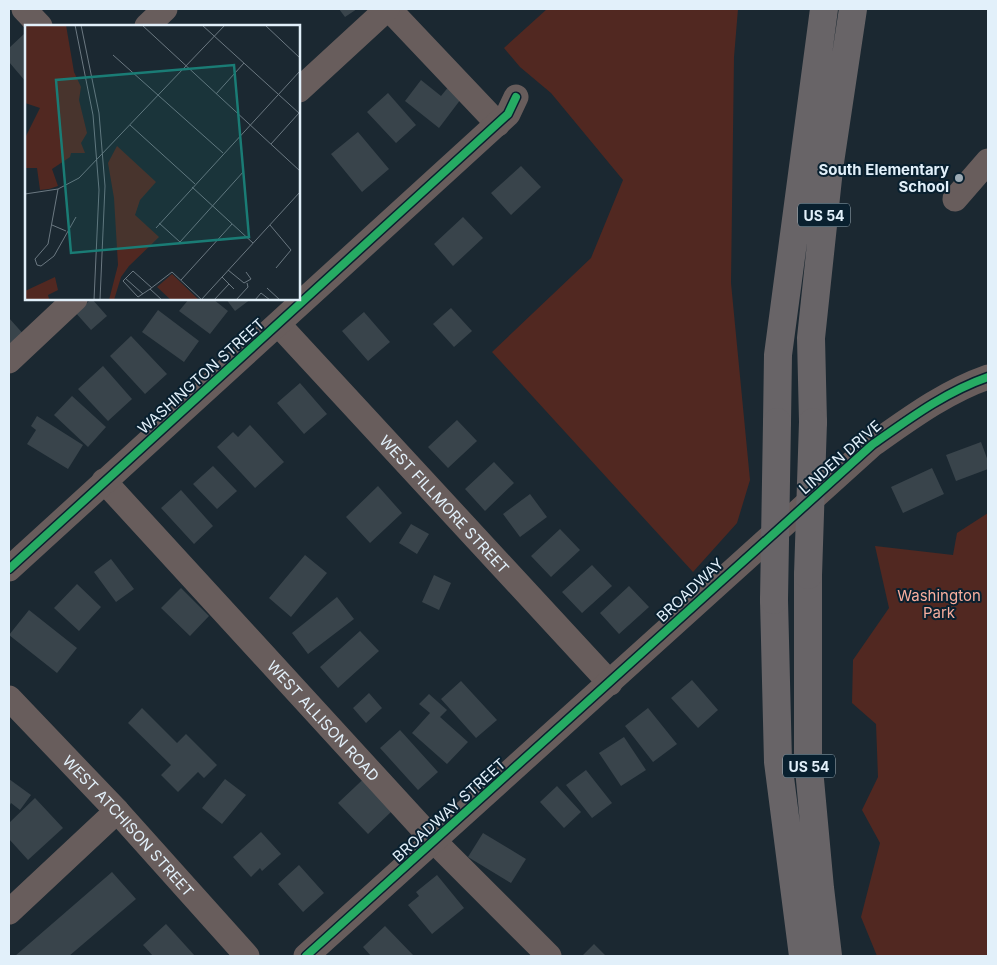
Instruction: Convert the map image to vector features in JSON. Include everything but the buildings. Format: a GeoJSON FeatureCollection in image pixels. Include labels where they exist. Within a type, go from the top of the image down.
{"type":"FeatureCollection","features":[{"type":"Feature","properties":{"kind":"highway","name":"US 54"},"geometry":{"type":"LineString","coordinates":[[803,956],[778,762],[774,600],[778,355],[824,9]]}},
{"type":"Feature","properties":{"kind":"highway","name":"US 54"},"geometry":{"type":"LineString","coordinates":[[828,956],[808,758],[808,575],[813,422],[811,338],[828,169],[853,9]]}},
{"type":"Feature","properties":{"kind":"street"},"geometry":{"type":"LineString","coordinates":[[24,9],[39,25]]}},
{"type":"Feature","properties":{"kind":"street"},"geometry":{"type":"LineString","coordinates":[[147,25],[165,9]]}},
{"type":"Feature","properties":{"kind":"street"},"geometry":{"type":"LineString","coordinates":[[300,89],[388,9],[498,124]]}},
{"type":"Feature","properties":{"kind":"street","name":"WASHINGTON STREET"},"geometry":{"type":"LineString","coordinates":[[300,299],[498,124],[508,114],[516,97]]}},
{"type":"Feature","properties":{"kind":"street"},"geometry":{"type":"LineString","coordinates":[[955,199],[988,161]]}},
{"type":"Feature","properties":{"kind":"street"},"geometry":{"type":"LineString","coordinates":[[9,361],[74,300]]}},
{"type":"Feature","properties":{"kind":"street","name":"WASHINGTON STREET"},"geometry":{"type":"LineString","coordinates":[[9,569],[298,300]]}},
{"type":"Feature","properties":{"kind":"street","name":"WEST FILLMORE STREET"},"geometry":{"type":"LineString","coordinates":[[286,311],[610,683]]}},
{"type":"Feature","properties":{"kind":"street","name":"LINDEN DRIVE"},"geometry":{"type":"LineString","coordinates":[[790,518],[829,486],[872,445],[920,411],[949,394],[988,377]]}},
{"type":"Feature","properties":{"kind":"street","name":"WEST ALLISON ROAD"},"geometry":{"type":"LineString","coordinates":[[104,481],[435,842],[548,956]]}},
{"type":"Feature","properties":{"kind":"street","name":"BROADWAY"},"geometry":{"type":"LineString","coordinates":[[610,683],[790,518]]}},
{"type":"Feature","properties":{"kind":"street","name":"BROADWAY STREET"},"geometry":{"type":"LineString","coordinates":[[306,956],[610,683]]}},
{"type":"Feature","properties":{"kind":"street","name":"WEST ATCHISON STREET"},"geometry":{"type":"LineString","coordinates":[[9,698],[117,811],[247,956]]}},
{"type":"Feature","properties":{"kind":"street"},"geometry":{"type":"LineString","coordinates":[[9,912],[117,811]]}},
{"type":"Feature","properties":{"kind":"green space"},"geometry":{"type":"Polygon","coordinates":[[[547,9],[738,9],[734,57],[731,283],[750,480],[737,523],[693,572],[492,352],[591,258],[623,180],[551,93],[520,67],[504,48],[547,9]]]}},
{"type":"Feature","properties":{"kind":"green space","name":"Washington Park"},"geometry":{"type":"Polygon","coordinates":[[[988,513],[988,956],[877,956],[861,917],[880,843],[862,810],[878,777],[876,724],[852,703],[853,660],[889,608],[875,546],[953,555],[957,533],[988,513]]]}},
{"type":"Feature","properties":{"kind":"cycle path"},"geometry":{"type":"LineString","coordinates":[[9,569],[508,114],[516,97]]}},
{"type":"Feature","properties":{"kind":"cycle path"},"geometry":{"type":"LineString","coordinates":[[306,956],[872,445],[942,398],[988,377]]}},
{"type":"Feature","properties":{"kind":"place","name":"South Elementary School"},"geometry":{"type":"Point","coordinates":[959,178]}}]}
